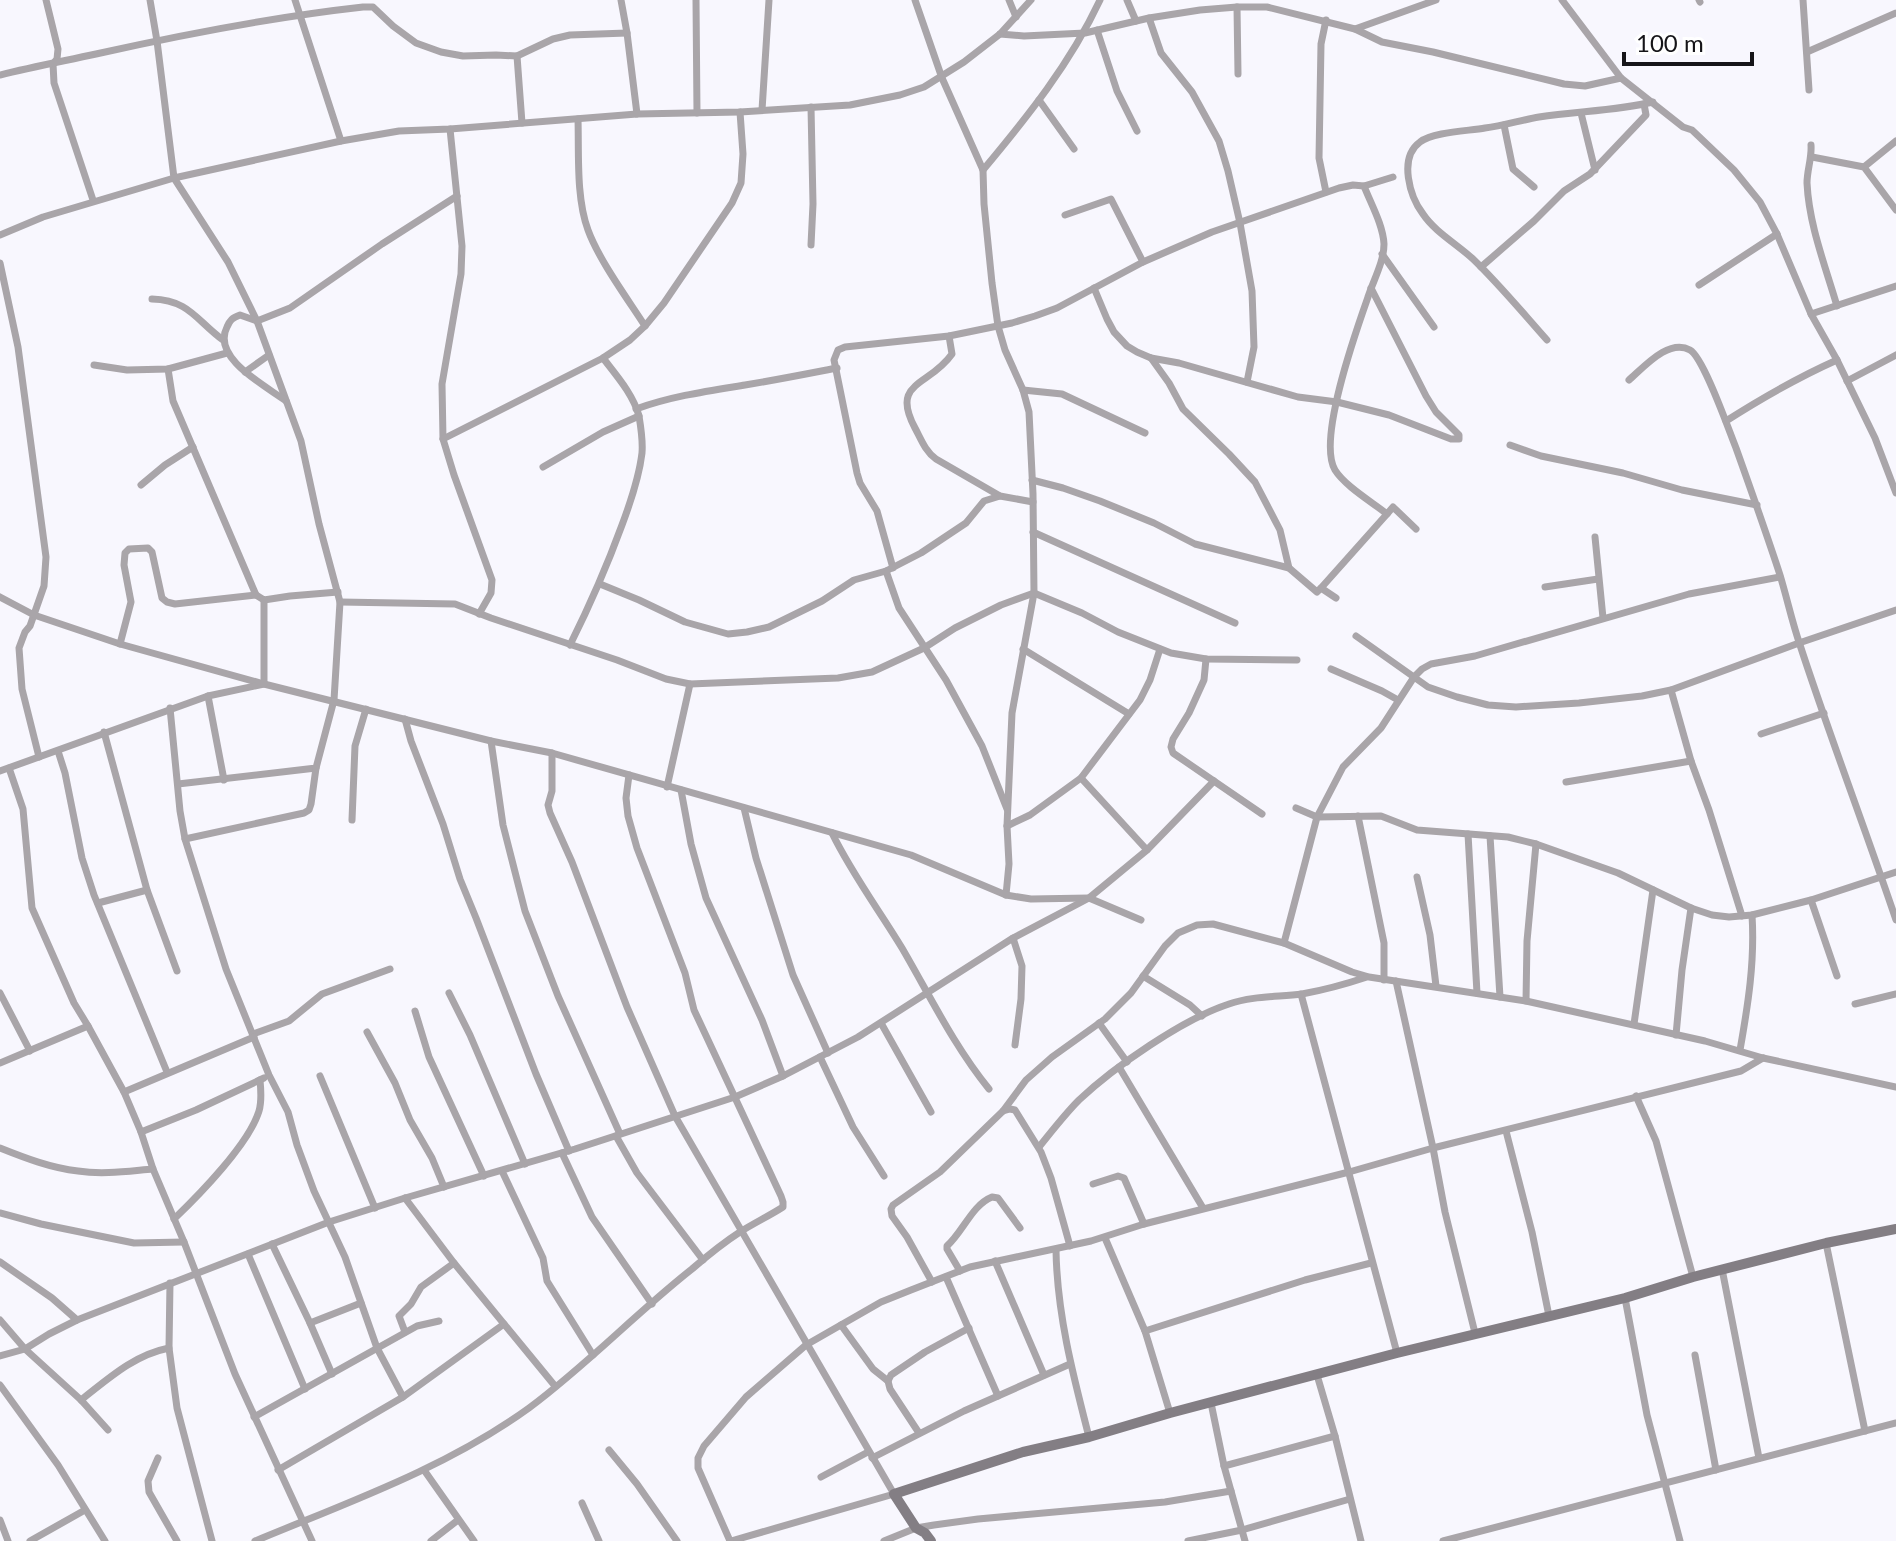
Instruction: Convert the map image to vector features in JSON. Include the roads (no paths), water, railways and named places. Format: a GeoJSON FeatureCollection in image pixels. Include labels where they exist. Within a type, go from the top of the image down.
{"type":"FeatureCollection","features":[{"type":"Feature","properties":{"kind":"street"},"geometry":{"type":"LineString","coordinates":[[46,0],[58,49],[53,64],[54,83],[93,200]]}},
{"type":"Feature","properties":{"kind":"street"},"geometry":{"type":"LineString","coordinates":[[150,0],[174,178],[228,262],[257,321],[301,441],[340,602],[334,700],[316,768],[309,810],[185,839]]}},
{"type":"Feature","properties":{"kind":"street"},"geometry":{"type":"LineString","coordinates":[[295,0],[341,141]]}},
{"type":"Feature","properties":{"kind":"street"},"geometry":{"type":"LineString","coordinates":[[621,0],[637,114]]}},
{"type":"Feature","properties":{"kind":"street"},"geometry":{"type":"LineString","coordinates":[[696,0],[697,113]]}},
{"type":"Feature","properties":{"kind":"street"},"geometry":{"type":"LineString","coordinates":[[762,110],[769,0]]}},
{"type":"Feature","properties":{"kind":"street"},"geometry":{"type":"LineString","coordinates":[[915,0],[942,78],[983,170],[998,326],[1029,412],[1034,593],[1012,713],[1006,895]]}},
{"type":"Feature","properties":{"kind":"street"},"geometry":{"type":"LineString","coordinates":[[1009,0],[1016,17]]}},
{"type":"Feature","properties":{"kind":"street"},"geometry":{"type":"LineString","coordinates":[[0,235],[93,200],[174,178],[399,131],[637,114],[850,105],[900,95],[942,78],[1000,34],[1031,0]]}},
{"type":"Feature","properties":{"kind":"street"},"geometry":{"type":"LineString","coordinates":[[983,170],[1058,76],[1085,33],[1100,0]]}},
{"type":"Feature","properties":{"kind":"street"},"geometry":{"type":"LineString","coordinates":[[1127,0],[1136,21]]}},
{"type":"Feature","properties":{"kind":"street"},"geometry":{"type":"LineString","coordinates":[[1355,29],[1436,0]]}},
{"type":"Feature","properties":{"kind":"street"},"geometry":{"type":"LineString","coordinates":[[1562,0],[1621,78],[1683,127],[1692,130],[1734,170],[1760,202],[1811,314],[1875,438],[1896,493]]}},
{"type":"Feature","properties":{"kind":"street"},"geometry":{"type":"LineString","coordinates":[[1803,0],[1809,90]]}},
{"type":"Feature","properties":{"kind":"street"},"geometry":{"type":"LineString","coordinates":[[0,75],[157,41],[299,14],[372,4],[393,26],[416,43],[463,56],[517,56],[553,39],[570,35],[627,33]]}},
{"type":"Feature","properties":{"kind":"street"},"geometry":{"type":"LineString","coordinates":[[1237,7],[1238,74]]}},
{"type":"Feature","properties":{"kind":"street"},"geometry":{"type":"LineString","coordinates":[[1000,34],[1085,33],[1200,10],[1267,7],[1326,20],[1382,42],[1564,84],[1585,86],[1621,78]]}},
{"type":"Feature","properties":{"kind":"street"},"geometry":{"type":"LineString","coordinates":[[1807,52],[1896,13]]}},
{"type":"Feature","properties":{"kind":"street"},"geometry":{"type":"LineString","coordinates":[[1149,18],[1161,53],[1192,92],[1219,141],[1240,223],[1252,291],[1255,332],[1247,382]]}},
{"type":"Feature","properties":{"kind":"street"},"geometry":{"type":"LineString","coordinates":[[1326,20],[1321,44],[1319,158],[1326,192]]}},
{"type":"Feature","properties":{"kind":"street"},"geometry":{"type":"LineString","coordinates":[[1097,30],[1117,91],[1137,131]]}},
{"type":"Feature","properties":{"kind":"street"},"geometry":{"type":"LineString","coordinates":[[517,56],[522,123]]}},
{"type":"Feature","properties":{"kind":"street"},"geometry":{"type":"LineString","coordinates":[[1039,100],[1074,149]]}},
{"type":"Feature","properties":{"kind":"street"},"geometry":{"type":"LineString","coordinates":[[1547,340],[1481,267],[1421,212],[1407,178],[1408,164],[1415,147],[1425,139],[1453,132],[1654,102]]}},
{"type":"Feature","properties":{"kind":"street"},"geometry":{"type":"LineString","coordinates":[[1481,267],[1564,191],[1595,170],[1646,115],[1644,104]]}},
{"type":"Feature","properties":{"kind":"street"},"geometry":{"type":"LineString","coordinates":[[811,107],[811,245]]}},
{"type":"Feature","properties":{"kind":"street"},"geometry":{"type":"LineString","coordinates":[[443,439],[603,358],[645,326],[732,203],[741,183],[743,154],[740,112]]}},
{"type":"Feature","properties":{"kind":"street"},"geometry":{"type":"LineString","coordinates":[[1581,113],[1595,170]]}},
{"type":"Feature","properties":{"kind":"street"},"geometry":{"type":"LineString","coordinates":[[578,119],[581,198],[587,228],[645,326]]}},
{"type":"Feature","properties":{"kind":"street"},"geometry":{"type":"LineString","coordinates":[[1504,125],[1513,169],[1534,187]]}},
{"type":"Feature","properties":{"kind":"street"},"geometry":{"type":"LineString","coordinates":[[450,129],[462,246],[461,274],[442,384],[443,439],[492,580],[491,593],[479,614]]}},
{"type":"Feature","properties":{"kind":"street"},"geometry":{"type":"LineString","coordinates":[[1864,167],[1896,141]]}},
{"type":"Feature","properties":{"kind":"street"},"geometry":{"type":"LineString","coordinates":[[1811,145],[1812,157],[1807,171],[1810,209],[1837,306]]}},
{"type":"Feature","properties":{"kind":"street"},"geometry":{"type":"LineString","coordinates":[[1812,157],[1864,167],[1896,210]]}},
{"type":"Feature","properties":{"kind":"street"},"geometry":{"type":"LineString","coordinates":[[1008,811],[982,746],[946,680],[899,608],[877,511],[857,473],[834,360],[838,350],[949,336],[1024,320],[1057,308],[1143,262],[1212,232],[1326,192],[1353,185],[1364,186],[1393,177]]}},
{"type":"Feature","properties":{"kind":"street"},"geometry":{"type":"LineString","coordinates":[[1364,186],[1382,232],[1382,254],[1350,347],[1337,402],[1330,457],[1335,470],[1344,480],[1387,514]]}},
{"type":"Feature","properties":{"kind":"street"},"geometry":{"type":"LineString","coordinates":[[288,403],[245,372],[227,353],[223,340],[231,318],[240,315],[257,321],[290,308],[457,196]]}},
{"type":"Feature","properties":{"kind":"street"},"geometry":{"type":"LineString","coordinates":[[1065,215],[1111,199],[1143,262]]}},
{"type":"Feature","properties":{"kind":"street"},"geometry":{"type":"LineString","coordinates":[[1699,285],[1777,234]]}},
{"type":"Feature","properties":{"kind":"street"},"geometry":{"type":"LineString","coordinates":[[1382,254],[1434,327]]}},
{"type":"Feature","properties":{"kind":"street"},"geometry":{"type":"LineString","coordinates":[[0,263],[18,347],[46,557],[44,586],[19,648],[22,689],[39,757]]}},
{"type":"Feature","properties":{"kind":"street"},"geometry":{"type":"LineString","coordinates":[[1811,314],[1896,286]]}},
{"type":"Feature","properties":{"kind":"street"},"geometry":{"type":"LineString","coordinates":[[1094,288],[1114,332],[1127,346],[1151,358],[1298,397],[1337,402],[1389,415],[1451,439],[1459,439],[1426,396],[1371,288]]}},
{"type":"Feature","properties":{"kind":"street"},"geometry":{"type":"LineString","coordinates":[[152,299],[182,305],[223,340]]}},
{"type":"Feature","properties":{"kind":"street"},"geometry":{"type":"LineString","coordinates":[[949,336],[952,354],[939,370],[911,389],[907,395],[908,414],[928,453],[1000,496],[1033,502]]}},
{"type":"Feature","properties":{"kind":"street"},"geometry":{"type":"LineString","coordinates":[[1629,380],[1666,351],[1678,346],[1688,348],[1703,367],[1757,505],[1799,643],[1896,920]]}},
{"type":"Feature","properties":{"kind":"street"},"geometry":{"type":"LineString","coordinates":[[94,365],[127,370],[168,369],[227,353]]}},
{"type":"Feature","properties":{"kind":"street"},"geometry":{"type":"LineString","coordinates":[[245,372],[269,355]]}},
{"type":"Feature","properties":{"kind":"street"},"geometry":{"type":"LineString","coordinates":[[1847,381],[1896,355]]}},
{"type":"Feature","properties":{"kind":"street"},"geometry":{"type":"LineString","coordinates":[[570,645],[600,584],[635,488],[642,452],[638,413],[621,381],[603,358]]}},
{"type":"Feature","properties":{"kind":"street"},"geometry":{"type":"LineString","coordinates":[[1151,358],[1183,409],[1255,482],[1280,530],[1289,568]]}},
{"type":"Feature","properties":{"kind":"street"},"geometry":{"type":"LineString","coordinates":[[1726,421],[1756,401],[1837,360]]}},
{"type":"Feature","properties":{"kind":"street"},"geometry":{"type":"LineString","coordinates":[[543,467],[656,402],[837,368]]}},
{"type":"Feature","properties":{"kind":"street"},"geometry":{"type":"LineString","coordinates":[[168,369],[173,401],[256,595],[264,600],[338,592]]}},
{"type":"Feature","properties":{"kind":"street"},"geometry":{"type":"LineString","coordinates":[[1023,390],[1062,394],[1145,433]]}},
{"type":"Feature","properties":{"kind":"street"},"geometry":{"type":"LineString","coordinates":[[1510,445],[1541,456],[1757,505]]}},
{"type":"Feature","properties":{"kind":"street"},"geometry":{"type":"LineString","coordinates":[[141,485],[193,447]]}},
{"type":"Feature","properties":{"kind":"street"},"geometry":{"type":"LineString","coordinates":[[1032,480],[1100,501],[1195,544],[1289,568],[1317,592],[1393,507],[1416,529]]}},
{"type":"Feature","properties":{"kind":"street"},"geometry":{"type":"LineString","coordinates":[[600,584],[685,622],[728,634],[747,632],[769,627],[822,601],[854,580],[889,570],[921,553],[966,523],[984,501],[1000,496]]}},
{"type":"Feature","properties":{"kind":"street"},"geometry":{"type":"LineString","coordinates":[[1033,532],[1235,623]]}},
{"type":"Feature","properties":{"kind":"street"},"geometry":{"type":"LineString","coordinates":[[1595,537],[1603,618]]}},
{"type":"Feature","properties":{"kind":"street"},"geometry":{"type":"LineString","coordinates":[[120,644],[131,602],[124,565],[125,553],[129,549],[148,548],[152,552],[162,598],[167,602],[175,604],[256,595]]}},
{"type":"Feature","properties":{"kind":"street"},"geometry":{"type":"LineString","coordinates":[[1284,943],[1317,817],[1343,767],[1381,728],[1414,677],[1431,664],[1475,656],[1689,594],[1780,577]]}},
{"type":"Feature","properties":{"kind":"street"},"geometry":{"type":"LineString","coordinates":[[1545,587],[1598,579]]}},
{"type":"Feature","properties":{"kind":"street"},"geometry":{"type":"LineString","coordinates":[[1321,588],[1336,598]]}},
{"type":"Feature","properties":{"kind":"street"},"geometry":{"type":"LineString","coordinates":[[340,602],[455,604],[666,679],[690,684],[838,678],[872,672],[924,648],[1001,605],[1034,593],[1171,653],[1206,659],[1297,660]]}},
{"type":"Feature","properties":{"kind":"street"},"geometry":{"type":"LineString","coordinates":[[0,597],[34,615],[120,644],[264,684],[491,741],[552,753],[911,855],[1006,895],[1031,899],[1089,898],[1141,920]]}},
{"type":"Feature","properties":{"kind":"street"},"geometry":{"type":"LineString","coordinates":[[264,600],[264,684]]}},
{"type":"Feature","properties":{"kind":"street"},"geometry":{"type":"LineString","coordinates":[[1356,636],[1428,687],[1488,705],[1516,707],[1579,703],[1671,690],[1896,610]]}},
{"type":"Feature","properties":{"kind":"street"},"geometry":{"type":"LineString","coordinates":[[1023,649],[1129,714]]}},
{"type":"Feature","properties":{"kind":"street"},"geometry":{"type":"LineString","coordinates":[[1007,826],[1030,815],[1081,778],[1140,700],[1160,649]]}},
{"type":"Feature","properties":{"kind":"street"},"geometry":{"type":"LineString","coordinates":[[1206,659],[1204,680],[1173,739],[1173,753],[1262,814]]}},
{"type":"Feature","properties":{"kind":"street"},"geometry":{"type":"LineString","coordinates":[[1331,669],[1398,700]]}},
{"type":"Feature","properties":{"kind":"street"},"geometry":{"type":"LineString","coordinates":[[264,684],[170,708],[4,769],[23,809],[32,908],[74,1003],[124,1092],[235,1374],[312,1541]]}},
{"type":"Feature","properties":{"kind":"street"},"geometry":{"type":"LineString","coordinates":[[667,787],[690,684]]}},
{"type":"Feature","properties":{"kind":"street"},"geometry":{"type":"LineString","coordinates":[[1671,690],[1742,916]]}},
{"type":"Feature","properties":{"kind":"street"},"geometry":{"type":"LineString","coordinates":[[208,696],[224,780]]}},
{"type":"Feature","properties":{"kind":"street"},"geometry":{"type":"LineString","coordinates":[[170,708],[185,839],[226,969],[269,1075],[288,1112],[314,1191],[345,1257],[377,1348],[403,1397]]}},
{"type":"Feature","properties":{"kind":"street"},"geometry":{"type":"LineString","coordinates":[[352,820],[355,746],[366,709]]}},
{"type":"Feature","properties":{"kind":"street"},"geometry":{"type":"LineString","coordinates":[[1761,734],[1824,713]]}},
{"type":"Feature","properties":{"kind":"street"},"geometry":{"type":"LineString","coordinates":[[405,719],[460,879],[592,1217],[652,1304]]}},
{"type":"Feature","properties":{"kind":"street"},"geometry":{"type":"LineString","coordinates":[[104,732],[147,890],[177,971]]}},
{"type":"Feature","properties":{"kind":"street"},"geometry":{"type":"LineString","coordinates":[[491,741],[503,825],[525,911],[558,996],[637,1173],[703,1260]]}},
{"type":"Feature","properties":{"kind":"street"},"geometry":{"type":"LineString","coordinates":[[58,751],[82,858],[167,1072]]}},
{"type":"Feature","properties":{"kind":"street"},"geometry":{"type":"LineString","coordinates":[[552,753],[550,813],[627,1007],[675,1116],[870,1455],[916,1528],[931,1541]]}},
{"type":"Feature","properties":{"kind":"street"},"geometry":{"type":"LineString","coordinates":[[1566,782],[1691,761]]}},
{"type":"Feature","properties":{"kind":"street"},"geometry":{"type":"LineString","coordinates":[[178,784],[316,768]]}},
{"type":"Feature","properties":{"kind":"street"},"geometry":{"type":"LineString","coordinates":[[255,1541],[362,1499],[475,1442],[529,1407],[741,1231],[783,1207],[694,1010],[685,973],[637,848],[628,816],[626,798],[629,775]]}},
{"type":"Feature","properties":{"kind":"street"},"geometry":{"type":"LineString","coordinates":[[1081,778],[1147,850]]}},
{"type":"Feature","properties":{"kind":"street"},"geometry":{"type":"LineString","coordinates":[[0,1356],[25,1349],[77,1320],[329,1222],[566,1152],[735,1097],[783,1076],[881,1023],[1013,938],[1089,898],[1147,850],[1214,781]]}},
{"type":"Feature","properties":{"kind":"street"},"geometry":{"type":"LineString","coordinates":[[681,790],[691,844],[706,898],[762,1020],[783,1076]]}},
{"type":"Feature","properties":{"kind":"street"},"geometry":{"type":"LineString","coordinates":[[744,808],[756,858],[793,975],[853,1127],[884,1176]]}},
{"type":"Feature","properties":{"kind":"street"},"geometry":{"type":"LineString","coordinates":[[1296,808],[1317,817],[1381,816],[1417,830],[1508,837],[1536,844],[1618,873],[1712,915],[1752,915],[1811,900],[1896,872]]}},
{"type":"Feature","properties":{"kind":"street"},"geometry":{"type":"LineString","coordinates":[[1358,816],[1384,943],[1384,980]]}},
{"type":"Feature","properties":{"kind":"street"},"geometry":{"type":"LineString","coordinates":[[832,833],[971,1068],[989,1089]]}},
{"type":"Feature","properties":{"kind":"street"},"geometry":{"type":"LineString","coordinates":[[1468,834],[1477,993]]}},
{"type":"Feature","properties":{"kind":"street"},"geometry":{"type":"LineString","coordinates":[[1490,836],[1500,997]]}},
{"type":"Feature","properties":{"kind":"street"},"geometry":{"type":"LineString","coordinates":[[1526,1001],[1527,941],[1536,844]]}},
{"type":"Feature","properties":{"kind":"street"},"geometry":{"type":"LineString","coordinates":[[1417,877],[1430,935],[1436,986]]}},
{"type":"Feature","properties":{"kind":"street"},"geometry":{"type":"LineString","coordinates":[[98,903],[147,890]]}},
{"type":"Feature","properties":{"kind":"street"},"geometry":{"type":"LineString","coordinates":[[1634,1024],[1653,890]]}},
{"type":"Feature","properties":{"kind":"street"},"geometry":{"type":"LineString","coordinates":[[1811,900],[1837,976]]}},
{"type":"Feature","properties":{"kind":"street"},"geometry":{"type":"LineString","coordinates":[[1676,1035],[1691,908]]}},
{"type":"Feature","properties":{"kind":"street"},"geometry":{"type":"LineString","coordinates":[[1740,1050],[1751,982],[1752,915]]}},
{"type":"Feature","properties":{"kind":"street"},"geometry":{"type":"LineString","coordinates":[[932,1282],[892,1216],[893,1205],[940,1172],[1003,1111],[1026,1080],[1099,1023],[1131,993],[1178,933],[1197,925],[1213,924],[1284,943],[1369,977],[1526,1001],[1896,1087]]}},
{"type":"Feature","properties":{"kind":"street"},"geometry":{"type":"LineString","coordinates":[[1013,938],[1022,966],[1015,1045]]}},
{"type":"Feature","properties":{"kind":"street"},"geometry":{"type":"LineString","coordinates":[[124,1092],[289,1021],[322,994],[390,969]]}},
{"type":"Feature","properties":{"kind":"street"},"geometry":{"type":"LineString","coordinates":[[1143,976],[1202,1016]]}},
{"type":"Feature","properties":{"kind":"street"},"geometry":{"type":"LineString","coordinates":[[1039,1147],[1079,1100],[1123,1065],[1170,1033],[1202,1016],[1229,1004],[1301,994],[1369,977]]}},
{"type":"Feature","properties":{"kind":"street"},"geometry":{"type":"LineString","coordinates":[[1396,981],[1445,1212],[1475,1333]]}},
{"type":"Feature","properties":{"kind":"street"},"geometry":{"type":"LineString","coordinates":[[0,993],[30,1051]]}},
{"type":"Feature","properties":{"kind":"street"},"geometry":{"type":"LineString","coordinates":[[449,993],[525,1164]]}},
{"type":"Feature","properties":{"kind":"street"},"geometry":{"type":"LineString","coordinates":[[1301,994],[1397,1353]]}},
{"type":"Feature","properties":{"kind":"street"},"geometry":{"type":"LineString","coordinates":[[1855,1004],[1896,994]]}},
{"type":"Feature","properties":{"kind":"street"},"geometry":{"type":"LineString","coordinates":[[415,1011],[429,1057],[484,1176]]}},
{"type":"Feature","properties":{"kind":"street"},"geometry":{"type":"LineString","coordinates":[[881,1023],[931,1112]]}},
{"type":"Feature","properties":{"kind":"street"},"geometry":{"type":"LineString","coordinates":[[1099,1023],[1203,1208]]}},
{"type":"Feature","properties":{"kind":"street"},"geometry":{"type":"LineString","coordinates":[[0,1063],[88,1026]]}},
{"type":"Feature","properties":{"kind":"street"},"geometry":{"type":"LineString","coordinates":[[367,1032],[444,1187]]}},
{"type":"Feature","properties":{"kind":"street"},"geometry":{"type":"LineString","coordinates":[[1763,1058],[1741,1071],[1203,1208],[1105,1238],[960,1271],[881,1302],[806,1345],[746,1397],[704,1446],[698,1458],[698,1468],[730,1541],[894,1494],[1023,1452],[1475,1333],[1625,1298],[1722,1269],[1896,1229]]}},
{"type":"Feature","properties":{"kind":"street"},"geometry":{"type":"LineString","coordinates":[[141,1132],[269,1075]]}},
{"type":"Feature","properties":{"kind":"street"},"geometry":{"type":"LineString","coordinates":[[320,1076],[375,1208]]}},
{"type":"Feature","properties":{"kind":"street"},"geometry":{"type":"LineString","coordinates":[[174,1219],[195,1199],[247,1136],[259,1112],[260,1080]]}},
{"type":"Feature","properties":{"kind":"street"},"geometry":{"type":"LineString","coordinates":[[1636,1096],[1656,1141],[1693,1277]]}},
{"type":"Feature","properties":{"kind":"street"},"geometry":{"type":"LineString","coordinates":[[1003,1111],[1015,1110],[1039,1147],[1070,1246]]}},
{"type":"Feature","properties":{"kind":"street"},"geometry":{"type":"LineString","coordinates":[[1506,1131],[1532,1232],[1549,1316]]}},
{"type":"Feature","properties":{"kind":"street"},"geometry":{"type":"LineString","coordinates":[[0,1148],[35,1162],[79,1172],[153,1169]]}},
{"type":"Feature","properties":{"kind":"street"},"geometry":{"type":"LineString","coordinates":[[502,1171],[543,1258],[547,1281],[593,1355]]}},
{"type":"Feature","properties":{"kind":"street"},"geometry":{"type":"LineString","coordinates":[[1093,1184],[1118,1176],[1124,1178],[1144,1224]]}},
{"type":"Feature","properties":{"kind":"street"},"geometry":{"type":"LineString","coordinates":[[405,1198],[555,1386]]}},
{"type":"Feature","properties":{"kind":"street"},"geometry":{"type":"LineString","coordinates":[[960,1271],[947,1246],[986,1199],[998,1198],[1020,1228]]}},
{"type":"Feature","properties":{"kind":"street"},"geometry":{"type":"LineString","coordinates":[[0,1213],[134,1243],[184,1242]]}},
{"type":"Feature","properties":{"kind":"street"},"geometry":{"type":"LineString","coordinates":[[1105,1238],[1145,1331],[1170,1413]]}},
{"type":"Feature","properties":{"kind":"street"},"geometry":{"type":"LineString","coordinates":[[1826,1243],[1865,1431]]}},
{"type":"Feature","properties":{"kind":"street"},"geometry":{"type":"LineString","coordinates":[[272,1244],[332,1374]]}},
{"type":"Feature","properties":{"kind":"street"},"geometry":{"type":"LineString","coordinates":[[1056,1250],[1058,1294],[1070,1364],[1089,1437]]}},
{"type":"Feature","properties":{"kind":"street"},"geometry":{"type":"LineString","coordinates":[[248,1254],[305,1389]]}},
{"type":"Feature","properties":{"kind":"street"},"geometry":{"type":"LineString","coordinates":[[995,1261],[1044,1375]]}},
{"type":"Feature","properties":{"kind":"street"},"geometry":{"type":"LineString","coordinates":[[0,1262],[52,1298],[77,1320]]}},
{"type":"Feature","properties":{"kind":"street"},"geometry":{"type":"LineString","coordinates":[[405,1332],[399,1316],[421,1287],[454,1263]]}},
{"type":"Feature","properties":{"kind":"street"},"geometry":{"type":"LineString","coordinates":[[1145,1331],[1305,1280],[1371,1263]]}},
{"type":"Feature","properties":{"kind":"street"},"geometry":{"type":"LineString","coordinates":[[1722,1269],[1759,1458]]}},
{"type":"Feature","properties":{"kind":"street"},"geometry":{"type":"LineString","coordinates":[[946,1277],[998,1396]]}},
{"type":"Feature","properties":{"kind":"street"},"geometry":{"type":"LineString","coordinates":[[170,1283],[169,1348],[177,1408],[212,1541]]}},
{"type":"Feature","properties":{"kind":"street"},"geometry":{"type":"LineString","coordinates":[[1625,1298],[1647,1415],[1680,1541]]}},
{"type":"Feature","properties":{"kind":"street"},"geometry":{"type":"LineString","coordinates":[[310,1323],[361,1303]]}},
{"type":"Feature","properties":{"kind":"street"},"geometry":{"type":"LineString","coordinates":[[0,1320],[25,1349],[81,1400],[108,1430]]}},
{"type":"Feature","properties":{"kind":"street"},"geometry":{"type":"LineString","coordinates":[[254,1417],[405,1332],[439,1321]]}},
{"type":"Feature","properties":{"kind":"street"},"geometry":{"type":"LineString","coordinates":[[278,1470],[403,1397],[504,1324]]}},
{"type":"Feature","properties":{"kind":"street"},"geometry":{"type":"LineString","coordinates":[[841,1325],[873,1369],[888,1381],[919,1433]]}},
{"type":"Feature","properties":{"kind":"street"},"geometry":{"type":"LineString","coordinates":[[888,1381],[891,1375],[925,1352],[969,1328]]}},
{"type":"Feature","properties":{"kind":"street"},"geometry":{"type":"LineString","coordinates":[[81,1400],[141,1357],[169,1348]]}},
{"type":"Feature","properties":{"kind":"street"},"geometry":{"type":"LineString","coordinates":[[1695,1355],[1716,1470]]}},
{"type":"Feature","properties":{"kind":"street"},"geometry":{"type":"LineString","coordinates":[[821,1477],[1070,1364]]}},
{"type":"Feature","properties":{"kind":"street"},"geometry":{"type":"LineString","coordinates":[[1317,1375],[1361,1541]]}},
{"type":"Feature","properties":{"kind":"street"},"geometry":{"type":"LineString","coordinates":[[0,1385],[58,1465],[105,1541]]}},
{"type":"Feature","properties":{"kind":"street"},"geometry":{"type":"LineString","coordinates":[[1211,1403],[1224,1466],[1245,1541]]}},
{"type":"Feature","properties":{"kind":"street"},"geometry":{"type":"LineString","coordinates":[[1443,1541],[1896,1423]]}},
{"type":"Feature","properties":{"kind":"street"},"geometry":{"type":"LineString","coordinates":[[1224,1466],[1335,1436]]}},
{"type":"Feature","properties":{"kind":"street"},"geometry":{"type":"LineString","coordinates":[[609,1450],[677,1541]]}},
{"type":"Feature","properties":{"kind":"street"},"geometry":{"type":"LineString","coordinates":[[158,1458],[148,1481],[149,1492],[177,1541]]}},
{"type":"Feature","properties":{"kind":"street"},"geometry":{"type":"LineString","coordinates":[[424,1470],[474,1541]]}},
{"type":"Feature","properties":{"kind":"street"},"geometry":{"type":"LineString","coordinates":[[884,1541],[916,1528],[978,1519],[1165,1502],[1231,1491]]}},
{"type":"Feature","properties":{"kind":"street"},"geometry":{"type":"LineString","coordinates":[[1188,1541],[1242,1530],[1350,1499]]}},
{"type":"Feature","properties":{"kind":"street"},"geometry":{"type":"LineString","coordinates":[[582,1503],[599,1541]]}},
{"type":"Feature","properties":{"kind":"street"},"geometry":{"type":"LineString","coordinates":[[30,1541],[85,1510]]}},
{"type":"Feature","properties":{"kind":"street"},"geometry":{"type":"LineString","coordinates":[[0,1520],[8,1541]]}},
{"type":"Feature","properties":{"kind":"street"},"geometry":{"type":"LineString","coordinates":[[431,1541],[458,1520]]}}]}
